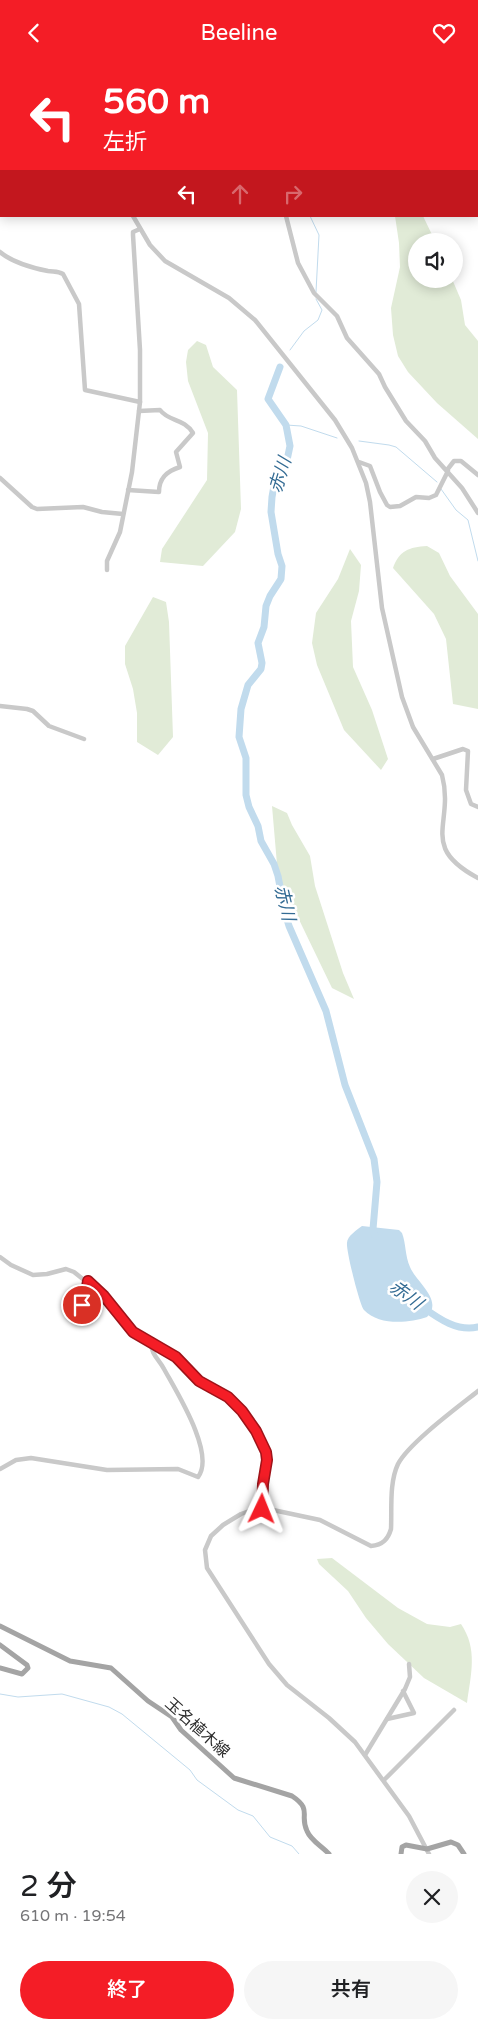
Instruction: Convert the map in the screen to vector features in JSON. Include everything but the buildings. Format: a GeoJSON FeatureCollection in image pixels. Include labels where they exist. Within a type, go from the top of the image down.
{"type":"FeatureCollection","features":[{"type":"Feature","properties":{"kind":"main road","name":"玉名植木線"},"geometry":{"type":"LineString","coordinates":[[0,1626],[70,1661],[111,1668],[143,1697],[168,1713],[187,1736],[234,1777],[298,1800],[305,1810],[307,1832],[329,1854]]}},
{"type":"Feature","properties":{"kind":"main road"},"geometry":{"type":"LineString","coordinates":[[0,1645],[28,1667],[25,1673],[22,1674],[0,1668]]}},
{"type":"Feature","properties":{"kind":"main road"},"geometry":{"type":"LineString","coordinates":[[401,1854],[402,1849],[406,1845],[428,1851],[454,1843],[461,1848],[464,1854]]}},
{"type":"Feature","properties":{"kind":"street"},"geometry":{"type":"LineString","coordinates":[[134,217],[150,245],[165,261],[229,298],[255,320],[335,421],[359,463],[370,502],[382,607],[402,697],[414,727],[442,775],[445,790],[442,833],[445,849],[456,865],[478,878]]}},
{"type":"Feature","properties":{"kind":"street"},"geometry":{"type":"LineString","coordinates":[[286,217],[298,263],[316,295],[337,316],[349,340],[379,374],[406,421],[425,441],[435,458],[448,470],[478,513]]}},
{"type":"Feature","properties":{"kind":"street"},"geometry":{"type":"LineString","coordinates":[[107,571],[107,561],[120,532],[132,472],[140,402],[140,350],[132,235],[140,229]]}},
{"type":"Feature","properties":{"kind":"street"},"geometry":{"type":"LineString","coordinates":[[0,253],[8,259],[63,274],[79,304],[85,390],[140,402]]}},
{"type":"Feature","properties":{"kind":"street"},"geometry":{"type":"LineString","coordinates":[[128,490],[158,492],[162,478],[171,470],[180,467],[176,452],[193,433],[190,428],[177,419],[168,418],[160,410],[139,411]]}},
{"type":"Feature","properties":{"kind":"street"},"geometry":{"type":"LineString","coordinates":[[359,463],[370,466],[380,492],[390,507],[400,506],[416,497],[433,497],[454,461],[461,461],[478,475]]}},
{"type":"Feature","properties":{"kind":"street"},"geometry":{"type":"LineString","coordinates":[[0,478],[32,507],[37,509],[83,507],[102,512],[123,514]]}},
{"type":"Feature","properties":{"kind":"street"},"geometry":{"type":"LineString","coordinates":[[0,706],[33,711],[49,726],[84,739]]}},
{"type":"Feature","properties":{"kind":"street"},"geometry":{"type":"LineString","coordinates":[[433,759],[463,749],[468,751],[466,790],[471,805],[478,807]]}},
{"type":"Feature","properties":{"kind":"street"},"geometry":{"type":"LineString","coordinates":[[0,1257],[11,1265],[33,1275],[47,1275],[69,1270],[88,1281],[104,1296],[133,1332],[176,1357],[199,1381],[235,1403],[263,1443],[267,1460],[263,1484],[262,1509]]}},
{"type":"Feature","properties":{"kind":"street"},"geometry":{"type":"LineString","coordinates":[[73,1320],[91,1290],[87,1287],[88,1281]]}},
{"type":"Feature","properties":{"kind":"street"},"geometry":{"type":"LineString","coordinates":[[0,1469],[16,1460],[31,1457],[107,1470],[178,1469],[198,1477],[202,1470],[201,1446],[163,1366],[151,1351],[151,1342]]}},
{"type":"Feature","properties":{"kind":"street"},"geometry":{"type":"LineString","coordinates":[[428,1851],[409,1815],[366,1755],[344,1731],[287,1685],[269,1664],[207,1568],[205,1550],[211,1536],[216,1531],[241,1514],[262,1509],[325,1522],[371,1546],[383,1543],[391,1529],[393,1481],[398,1464],[411,1447],[478,1391]]}},
{"type":"Feature","properties":{"kind":"street"},"geometry":{"type":"LineString","coordinates":[[366,1755],[410,1677],[409,1665]]}},
{"type":"Feature","properties":{"kind":"street"},"geometry":{"type":"LineString","coordinates":[[387,1719],[414,1713],[403,1691]]}},
{"type":"Feature","properties":{"kind":"street"},"geometry":{"type":"LineString","coordinates":[[384,1780],[454,1710]]}},
{"type":"Feature","properties":{"kind":"green space"},"geometry":{"type":"Polygon","coordinates":[[[395,217],[423,217],[431,233],[408,233],[408,288],[456,288],[461,300],[465,325],[478,341],[478,439],[437,403],[408,372],[398,356],[393,335],[391,308],[400,267],[395,217]]]}},
{"type":"Feature","properties":{"kind":"green space"},"geometry":{"type":"Polygon","coordinates":[[[197,341],[206,345],[213,367],[237,390],[241,509],[235,532],[203,566],[160,562],[162,549],[207,480],[208,433],[188,381],[186,362],[188,350],[197,341]]]}},
{"type":"Feature","properties":{"kind":"green space"},"geometry":{"type":"Polygon","coordinates":[[[427,546],[439,553],[450,576],[478,614],[478,709],[453,704],[446,639],[434,614],[393,568],[398,558],[406,551],[415,547],[427,546]]]}},
{"type":"Feature","properties":{"kind":"green space"},"geometry":{"type":"Polygon","coordinates":[[[350,549],[361,565],[359,591],[351,621],[353,667],[372,710],[388,759],[381,770],[344,730],[317,665],[312,643],[316,613],[338,579],[350,549]]]}},
{"type":"Feature","properties":{"kind":"green space"},"geometry":{"type":"Polygon","coordinates":[[[153,597],[166,602],[169,622],[173,737],[158,755],[137,742],[137,713],[133,689],[125,664],[125,646],[153,597]]]}},
{"type":"Feature","properties":{"kind":"green space"},"geometry":{"type":"Polygon","coordinates":[[[272,806],[287,813],[310,856],[315,886],[343,973],[354,999],[332,988],[278,876],[272,806]]]}},
{"type":"Feature","properties":{"kind":"green space"},"geometry":{"type":"Polygon","coordinates":[[[332,1558],[398,1608],[427,1624],[450,1627],[461,1624],[470,1643],[472,1662],[467,1703],[424,1678],[388,1644],[366,1618],[348,1591],[319,1564],[317,1559],[332,1558]]]}},
{"type":"Feature","properties":{"kind":"water"},"geometry":{"type":"Polygon","coordinates":[[[362,1226],[399,1230],[402,1233],[410,1267],[431,1298],[431,1311],[427,1317],[412,1321],[394,1322],[378,1319],[364,1310],[354,1278],[347,1243],[350,1236],[362,1226]]]}},
{"type":"Feature","properties":{"kind":"waterway"},"geometry":{"type":"LineString","coordinates":[[310,217],[319,235],[316,292]]}},
{"type":"Feature","properties":{"kind":"waterway"},"geometry":{"type":"LineString","coordinates":[[290,350],[304,331],[318,320],[322,310],[316,299]]}},
{"type":"Feature","properties":{"kind":"waterway","name":"赤川"},"geometry":{"type":"LineString","coordinates":[[280,367],[268,399],[286,425],[290,446],[287,460],[274,486],[272,497],[271,512],[278,554],[282,566],[281,579],[266,606],[264,627],[258,643],[262,663],[261,669],[248,685],[241,709],[239,737],[246,758],[246,795],[249,807],[258,826],[261,841],[274,864],[289,926],[326,1011],[345,1085],[374,1159],[377,1182],[373,1229],[375,1236]]}},
{"type":"Feature","properties":{"kind":"waterway"},"geometry":{"type":"LineString","coordinates":[[286,425],[301,426],[337,438]]}},
{"type":"Feature","properties":{"kind":"waterway"},"geometry":{"type":"LineString","coordinates":[[359,441],[396,447],[437,482]]}},
{"type":"Feature","properties":{"kind":"waterway"},"geometry":{"type":"LineString","coordinates":[[441,489],[456,510],[468,520],[478,561]]}},
{"type":"Feature","properties":{"kind":"waterway","name":"赤川"},"geometry":{"type":"LineString","coordinates":[[424,1308],[449,1324],[463,1328],[478,1327]]}},
{"type":"Feature","properties":{"kind":"waterway"},"geometry":{"type":"LineString","coordinates":[[0,1694],[18,1697],[62,1694],[109,1707],[122,1714],[190,1770],[197,1780],[238,1810],[253,1816],[270,1837],[292,1846],[299,1854]]}},
{"type":"Feature","properties":{"kind":"route"},"geometry":{"type":"LineString","coordinates":[[82,1305],[91,1290],[87,1287],[88,1281],[104,1296],[133,1332],[176,1357],[199,1381],[235,1403],[256,1431],[266,1452],[267,1460],[263,1484],[262,1509]]}}]}
